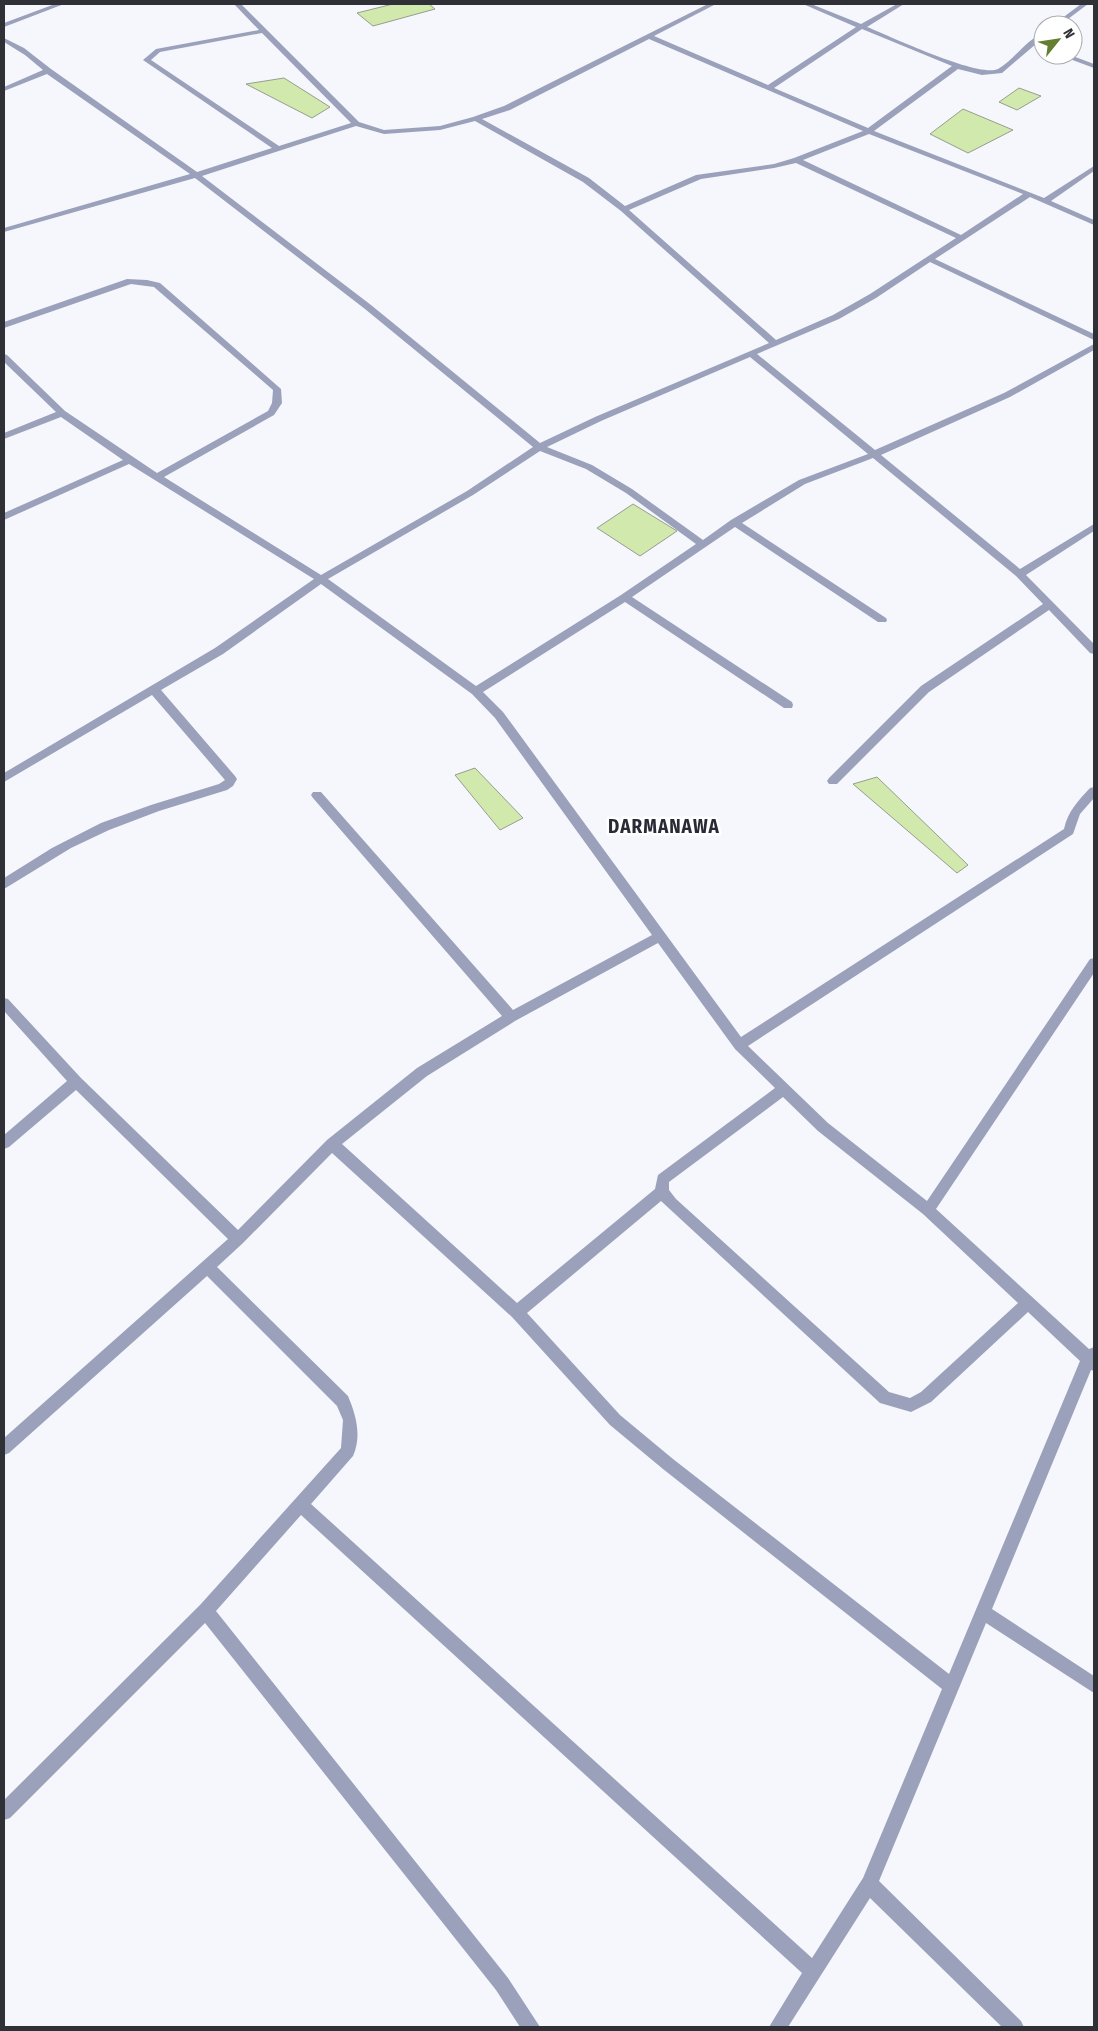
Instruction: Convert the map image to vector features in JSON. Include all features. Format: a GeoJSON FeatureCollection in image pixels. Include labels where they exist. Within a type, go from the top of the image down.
{"type":"FeatureCollection","features":[{"type":"Feature","properties":{"kind":"street"},"geometry":{"type":"LineString","coordinates":[[4,25],[61,4]]}},
{"type":"Feature","properties":{"kind":"street"},"geometry":{"type":"LineString","coordinates":[[237,4],[356,124],[384,132],[440,128],[476,119],[508,108],[713,4]]}},
{"type":"Feature","properties":{"kind":"street"},"geometry":{"type":"LineString","coordinates":[[806,4],[957,66],[982,73],[991,74],[999,71],[1031,44]]}},
{"type":"Feature","properties":{"kind":"street"},"geometry":{"type":"LineString","coordinates":[[768,88],[901,4]]}},
{"type":"Feature","properties":{"kind":"street"},"geometry":{"type":"LineString","coordinates":[[1070,15],[1085,4]]}},
{"type":"Feature","properties":{"kind":"street"},"geometry":{"type":"LineString","coordinates":[[264,31],[158,50],[147,60],[278,148]]}},
{"type":"Feature","properties":{"kind":"street"},"geometry":{"type":"LineString","coordinates":[[647,36],[1094,223]]}},
{"type":"Feature","properties":{"kind":"street"},"geometry":{"type":"LineString","coordinates":[[4,40],[16,45],[48,71],[196,175],[368,307],[540,447],[590,467],[628,491],[704,545]]}},
{"type":"Feature","properties":{"kind":"street"},"geometry":{"type":"LineString","coordinates":[[624,209],[699,177],[774,166],[797,160],[869,130],[957,66]]}},
{"type":"Feature","properties":{"kind":"street"},"geometry":{"type":"LineString","coordinates":[[4,89],[48,71]]}},
{"type":"Feature","properties":{"kind":"street"},"geometry":{"type":"LineString","coordinates":[[476,119],[586,180],[624,209],[774,343]]}},
{"type":"Feature","properties":{"kind":"street"},"geometry":{"type":"LineString","coordinates":[[4,230],[196,175],[356,124]]}},
{"type":"Feature","properties":{"kind":"street"},"geometry":{"type":"LineString","coordinates":[[797,160],[961,238]]}},
{"type":"Feature","properties":{"kind":"street"},"geometry":{"type":"LineString","coordinates":[[1045,201],[1094,168]]}},
{"type":"Feature","properties":{"kind":"street"},"geometry":{"type":"LineString","coordinates":[[4,778],[219,651],[321,579],[470,493],[540,447],[598,418],[836,317],[874,296],[1028,194]]}},
{"type":"Feature","properties":{"kind":"street"},"geometry":{"type":"LineString","coordinates":[[929,260],[1094,337]]}},
{"type":"Feature","properties":{"kind":"street"},"geometry":{"type":"LineString","coordinates":[[4,325],[130,281],[147,282],[157,285],[277,389],[277,403],[271,413],[156,476]]}},
{"type":"Feature","properties":{"kind":"street"},"geometry":{"type":"LineString","coordinates":[[476,691],[625,597],[704,545],[734,522],[802,482],[875,454],[1007,395],[1094,347]]}},
{"type":"Feature","properties":{"kind":"street"},"geometry":{"type":"LineString","coordinates":[[751,353],[1020,574],[1094,650]]}},
{"type":"Feature","properties":{"kind":"street"},"geometry":{"type":"LineString","coordinates":[[4,357],[62,414],[130,460],[321,579],[476,691],[499,715],[739,1044],[823,1126],[928,1210],[1027,1304],[1092,1359],[951,1686],[869,1884],[778,2027]]}},
{"type":"Feature","properties":{"kind":"street"},"geometry":{"type":"LineString","coordinates":[[4,436],[62,414]]}},
{"type":"Feature","properties":{"kind":"street"},"geometry":{"type":"LineString","coordinates":[[4,517],[130,460]]}},
{"type":"Feature","properties":{"kind":"street"},"geometry":{"type":"LineString","coordinates":[[734,522],[882,620]]}},
{"type":"Feature","properties":{"kind":"street"},"geometry":{"type":"LineString","coordinates":[[1020,574],[1094,527]]}},
{"type":"Feature","properties":{"kind":"street"},"geometry":{"type":"LineString","coordinates":[[625,597],[788,705]]}},
{"type":"Feature","properties":{"kind":"street"},"geometry":{"type":"LineString","coordinates":[[833,781],[925,689],[1050,604]]}},
{"type":"Feature","properties":{"kind":"street"},"geometry":{"type":"LineString","coordinates":[[4,884],[34,863],[89,834],[146,811],[223,787],[229,783],[231,779],[154,690]]}},
{"type":"Feature","properties":{"kind":"street"},"geometry":{"type":"LineString","coordinates":[[739,1044],[1069,831],[1076,811],[1094,791]]}},
{"type":"Feature","properties":{"kind":"street"},"geometry":{"type":"LineString","coordinates":[[317,794],[511,1017]]}},
{"type":"Feature","properties":{"kind":"street"},"geometry":{"type":"LineString","coordinates":[[4,1448],[238,1239],[332,1144],[422,1072],[511,1017],[660,936]]}},
{"type":"Feature","properties":{"kind":"street"},"geometry":{"type":"LineString","coordinates":[[928,1210],[1094,963]]}},
{"type":"Feature","properties":{"kind":"street"},"geometry":{"type":"LineString","coordinates":[[4,1003],[76,1082],[238,1239]]}},
{"type":"Feature","properties":{"kind":"street"},"geometry":{"type":"LineString","coordinates":[[4,1143],[76,1082]]}},
{"type":"Feature","properties":{"kind":"street"},"geometry":{"type":"LineString","coordinates":[[518,1312],[662,1192],[664,1179],[784,1090]]}},
{"type":"Feature","properties":{"kind":"street"},"geometry":{"type":"LineString","coordinates":[[332,1144],[518,1312],[615,1420],[668,1464],[951,1686]]}},
{"type":"Feature","properties":{"kind":"street"},"geometry":{"type":"LineString","coordinates":[[662,1192],[671,1203],[885,1398],[911,1404],[926,1396],[1027,1304]]}},
{"type":"Feature","properties":{"kind":"street"},"geometry":{"type":"LineString","coordinates":[[4,1812],[206,1611],[348,1451],[350,1420],[343,1402],[208,1266]]}},
{"type":"Feature","properties":{"kind":"street"},"geometry":{"type":"LineString","coordinates":[[301,1505],[814,1972]]}},
{"type":"Feature","properties":{"kind":"street"},"geometry":{"type":"LineString","coordinates":[[206,1611],[502,1984],[531,2027]]}},
{"type":"Feature","properties":{"kind":"street"},"geometry":{"type":"LineString","coordinates":[[983,1612],[1094,1685]]}},
{"type":"Feature","properties":{"kind":"street"},"geometry":{"type":"LineString","coordinates":[[869,1884],[1015,2027]]}},
{"type":"Feature","properties":{"kind":"building"},"geometry":{"type":"Polygon","coordinates":[[[393,4],[429,4],[435,9],[373,26],[357,13],[393,4]]]}},
{"type":"Feature","properties":{"kind":"building"},"geometry":{"type":"Polygon","coordinates":[[[284,78],[330,107],[312,118],[246,84],[284,78]]]}},
{"type":"Feature","properties":{"kind":"building"},"geometry":{"type":"Polygon","coordinates":[[[1019,88],[1041,96],[1017,110],[999,102],[1019,88]]]}},
{"type":"Feature","properties":{"kind":"building"},"geometry":{"type":"Polygon","coordinates":[[[963,109],[1013,130],[968,153],[930,134],[963,109]]]}},
{"type":"Feature","properties":{"kind":"building"},"geometry":{"type":"Polygon","coordinates":[[[633,504],[677,531],[640,556],[597,528],[633,504]]]}},
{"type":"Feature","properties":{"kind":"building"},"geometry":{"type":"Polygon","coordinates":[[[475,768],[523,818],[500,830],[455,775],[475,768]]]}},
{"type":"Feature","properties":{"kind":"building"},"geometry":{"type":"Polygon","coordinates":[[[877,777],[968,865],[957,873],[853,784],[877,777]]]}},
{"type":"Feature","properties":{"kind":"district","name":"DARMANAWA"},"geometry":{"type":"Point","coordinates":[664,826]}}]}
